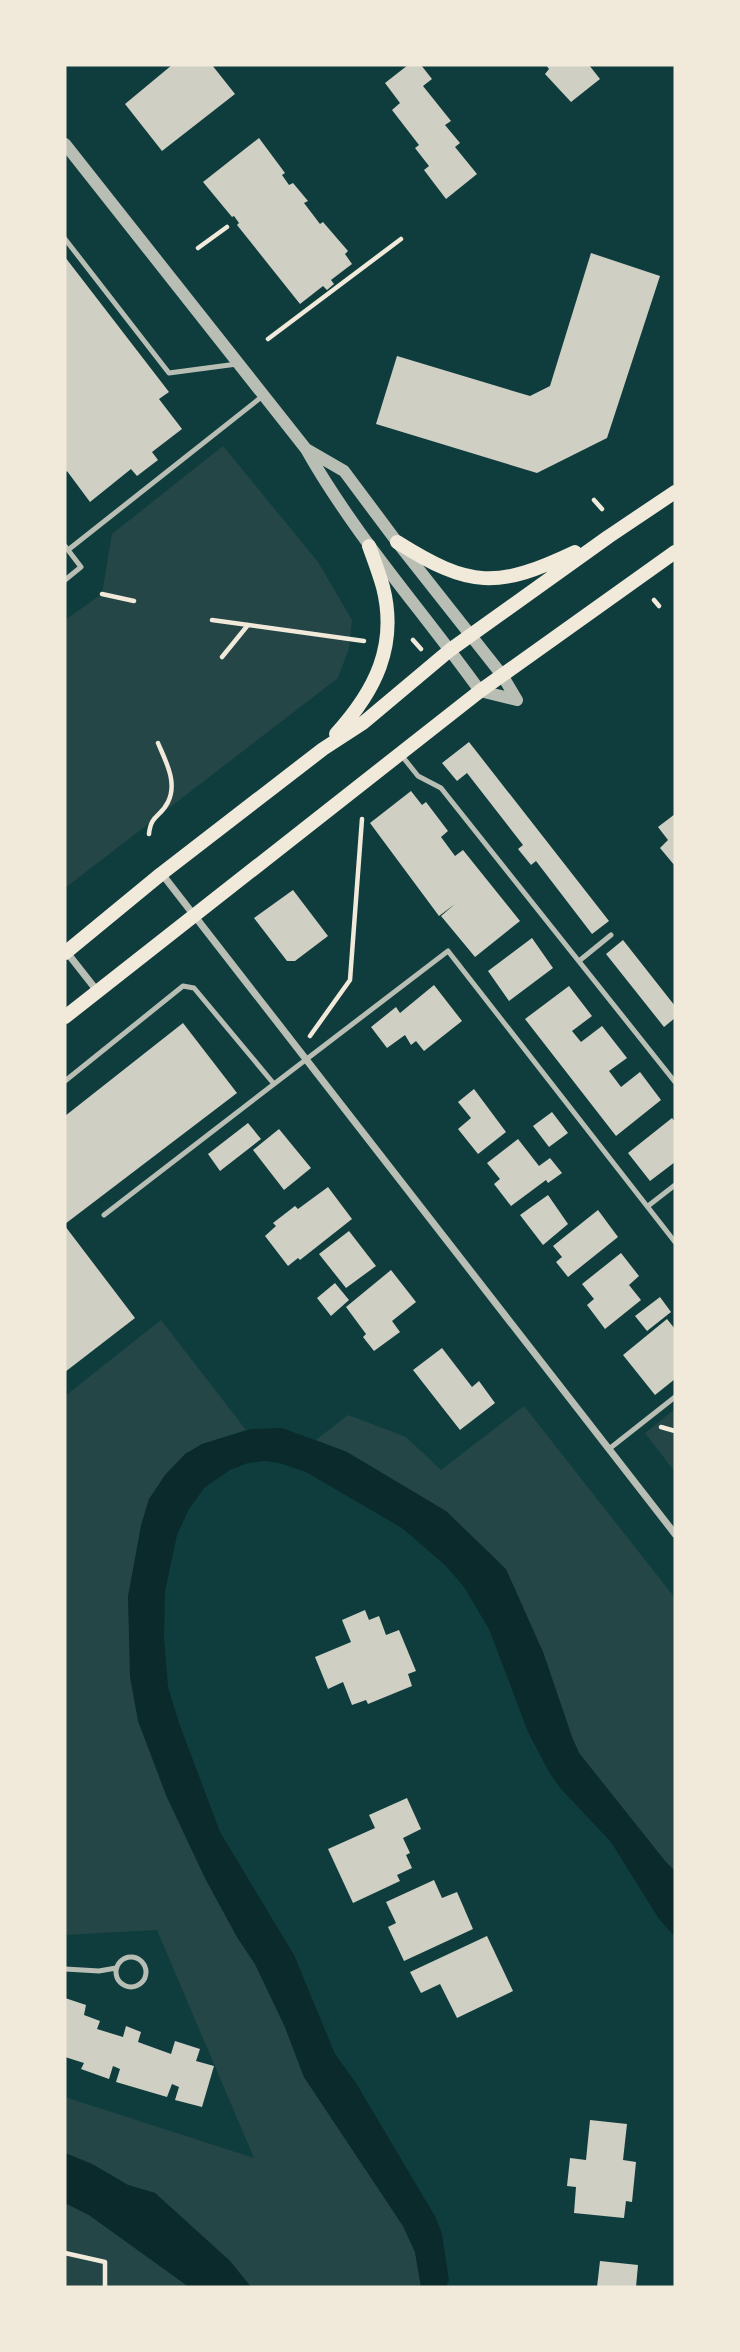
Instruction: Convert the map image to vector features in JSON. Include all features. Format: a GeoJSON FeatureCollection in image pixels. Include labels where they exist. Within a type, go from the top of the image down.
{"type":"FeatureCollection","features":[{"type":"Feature","properties":{"kind":"main road"},"geometry":{"type":"LineString","coordinates":[[65,951],[323,749],[363,723],[450,650],[675,492]]}},
{"type":"Feature","properties":{"kind":"main road"},"geometry":{"type":"LineString","coordinates":[[397,542],[429,562],[482,580],[506,578],[537,570],[608,537]]}},
{"type":"Feature","properties":{"kind":"main road"},"geometry":{"type":"LineString","coordinates":[[323,749],[358,710],[379,672],[387,636],[387,620],[383,588],[369,546]]}},
{"type":"Feature","properties":{"kind":"main road"},"geometry":{"type":"LineString","coordinates":[[65,1017],[480,691],[675,552]]}},
{"type":"Feature","properties":{"kind":"street"},"geometry":{"type":"LineString","coordinates":[[65,147],[306,449],[369,546],[480,691],[517,699],[502,675],[344,471],[306,449]]}},
{"type":"Feature","properties":{"kind":"street"},"geometry":{"type":"LineString","coordinates":[[161,874],[675,1534]]}},
{"type":"Feature","properties":{"kind":"street"},"geometry":{"type":"LineString","coordinates":[[65,951],[98,992]]}},
{"type":"Feature","properties":{"kind":"lane"},"geometry":{"type":"LineString","coordinates":[[65,239],[169,373],[239,364]]}},
{"type":"Feature","properties":{"kind":"lane"},"geometry":{"type":"LineString","coordinates":[[65,580],[81,567],[66,548],[264,396]]}},
{"type":"Feature","properties":{"kind":"lane"},"geometry":{"type":"LineString","coordinates":[[401,753],[418,776],[441,788],[675,1082]]}},
{"type":"Feature","properties":{"kind":"lane"},"geometry":{"type":"LineString","coordinates":[[579,961],[611,935]]}},
{"type":"Feature","properties":{"kind":"lane"},"geometry":{"type":"LineString","coordinates":[[104,1215],[448,951],[675,1242]]}},
{"type":"Feature","properties":{"kind":"lane"},"geometry":{"type":"LineString","coordinates":[[65,1081],[183,986],[194,988],[274,1084]]}},
{"type":"Feature","properties":{"kind":"lane"},"geometry":{"type":"LineString","coordinates":[[648,1206],[675,1185]]}},
{"type":"Feature","properties":{"kind":"lane"},"geometry":{"type":"LineString","coordinates":[[608,1449],[675,1397]]}},
{"type":"Feature","properties":{"kind":"lane"},"geometry":{"type":"LineString","coordinates":[[65,1969],[99,1971],[116,1968],[127,1958],[137,1958],[145,1965],[145,1980],[137,1987],[123,1986],[116,1978],[116,1968]]}},
{"type":"Feature","properties":{"kind":"path"},"geometry":{"type":"LineString","coordinates":[[198,248],[227,227]]}},
{"type":"Feature","properties":{"kind":"path"},"geometry":{"type":"LineString","coordinates":[[268,339],[401,239]]}},
{"type":"Feature","properties":{"kind":"path"},"geometry":{"type":"LineString","coordinates":[[594,500],[602,509]]}},
{"type":"Feature","properties":{"kind":"path"},"geometry":{"type":"LineString","coordinates":[[102,594],[134,601]]}},
{"type":"Feature","properties":{"kind":"path"},"geometry":{"type":"LineString","coordinates":[[654,600],[659,606]]}},
{"type":"Feature","properties":{"kind":"path"},"geometry":{"type":"LineString","coordinates":[[212,620],[364,641]]}},
{"type":"Feature","properties":{"kind":"path"},"geometry":{"type":"LineString","coordinates":[[222,657],[248,625]]}},
{"type":"Feature","properties":{"kind":"path"},"geometry":{"type":"LineString","coordinates":[[413,640],[421,649]]}},
{"type":"Feature","properties":{"kind":"path"},"geometry":{"type":"LineString","coordinates":[[149,834],[150,822],[168,802],[171,790],[167,761],[158,743]]}},
{"type":"Feature","properties":{"kind":"path"},"geometry":{"type":"LineString","coordinates":[[298,1052],[350,980],[362,819]]}},
{"type":"Feature","properties":{"kind":"path"},"geometry":{"type":"LineString","coordinates":[[65,2253],[105,2262],[105,2287]]}},
{"type":"Feature","properties":{"kind":"shaded area"},"geometry":{"type":"Polygon","coordinates":[[[223,446],[318,562],[352,620],[349,648],[338,678],[65,888],[65,620],[102,594],[112,534],[223,446]]]}},
{"type":"Feature","properties":{"kind":"shaded area"},"geometry":{"type":"Polygon","coordinates":[[[161,1320],[246,1430],[202,1444],[149,1499],[141,1526],[128,1597],[166,1795],[205,1878],[255,1964],[285,2027],[304,2077],[403,2226],[415,2252],[421,2287],[251,2287],[230,2261],[155,2193],[128,2185],[92,2164],[65,2153],[65,2097],[254,2158],[157,1930],[65,1935],[65,1396],[161,1320]]]}},
{"type":"Feature","properties":{"kind":"shaded area"},"geometry":{"type":"Polygon","coordinates":[[[524,1406],[675,1598],[675,1871],[579,1753],[543,1652],[347,1452],[316,1440],[348,1415],[406,1437],[441,1470],[524,1406]]]}},
{"type":"Feature","properties":{"kind":"shaded area"},"geometry":{"type":"Polygon","coordinates":[[[675,1409],[675,1472],[645,1433],[675,1409]]]}},
{"type":"Feature","properties":{"kind":"shaded area"},"geometry":{"type":"Polygon","coordinates":[[[282,1428],[347,1452],[446,1511],[506,1569],[543,1652],[579,1753],[675,1871],[675,1937],[659,1919],[611,1842],[561,1789],[549,1772],[528,1732],[489,1629],[464,1587],[445,1565],[402,1528],[306,1472],[279,1463],[248,1463],[230,1470],[205,1487],[189,1509],[177,1535],[165,1591],[164,1638],[168,1687],[220,1832],[294,1955],[335,2054],[356,2083],[436,2218],[442,2234],[449,2281],[445,2287],[421,2287],[415,2252],[403,2226],[304,2077],[285,2027],[255,1964],[205,1878],[166,1795],[138,1721],[130,1677],[128,1597],[141,1526],[149,1499],[165,1475],[185,1454],[202,1444],[251,1429],[282,1428]]]}},
{"type":"Feature","properties":{"kind":"shaded area"},"geometry":{"type":"Polygon","coordinates":[[[65,2153],[92,2164],[128,2185],[155,2193],[230,2261],[251,2287],[189,2287],[89,2215],[65,2203],[65,2153]]]}},
{"type":"Feature","properties":{"kind":"shaded area"},"geometry":{"type":"Polygon","coordinates":[[[65,2203],[89,2215],[189,2287],[65,2287],[65,2203]]]}},
{"type":"Feature","properties":{"kind":"building"},"geometry":{"type":"Polygon","coordinates":[[[172,65],[212,65],[235,94],[162,151],[125,104],[172,65]]]}},
{"type":"Feature","properties":{"kind":"building"},"geometry":{"type":"Polygon","coordinates":[[[408,65],[421,65],[432,79],[423,86],[451,121],[445,125],[460,143],[455,147],[477,174],[446,199],[424,170],[429,166],[415,148],[419,145],[392,110],[400,103],[385,83],[408,65]]]}},
{"type":"Feature","properties":{"kind":"building"},"geometry":{"type":"Polygon","coordinates":[[[546,65],[589,65],[600,79],[571,102],[545,74],[549,69],[546,65]]]}},
{"type":"Feature","properties":{"kind":"building"},"geometry":{"type":"Polygon","coordinates":[[[259,138],[285,173],[282,175],[289,185],[293,183],[308,201],[304,203],[320,224],[323,222],[348,251],[345,254],[352,264],[331,280],[334,284],[327,290],[323,286],[300,304],[237,225],[239,223],[234,216],[232,217],[203,182],[259,138]]]}},
{"type":"Feature","properties":{"kind":"building"},"geometry":{"type":"Polygon","coordinates":[[[591,253],[660,276],[607,438],[537,473],[376,424],[397,356],[530,396],[550,386],[591,253]]]}},
{"type":"Feature","properties":{"kind":"building"},"geometry":{"type":"Polygon","coordinates":[[[65,257],[169,392],[159,399],[182,429],[152,452],[158,460],[137,476],[131,469],[90,502],[67,471],[65,473],[65,257]]]}},
{"type":"Feature","properties":{"kind":"building"},"geometry":{"type":"Polygon","coordinates":[[[469,742],[609,921],[592,934],[536,861],[531,865],[518,849],[523,845],[467,773],[457,781],[442,763],[469,742]]]}},
{"type":"Feature","properties":{"kind":"building"},"geometry":{"type":"Polygon","coordinates":[[[411,791],[422,805],[426,802],[448,831],[441,837],[455,856],[463,850],[520,921],[475,957],[441,916],[455,904],[439,916],[370,823],[411,791]]]}},
{"type":"Feature","properties":{"kind":"building"},"geometry":{"type":"Polygon","coordinates":[[[675,814],[675,866],[660,848],[668,840],[658,827],[675,814]]]}},
{"type":"Feature","properties":{"kind":"building"},"geometry":{"type":"Polygon","coordinates":[[[293,890],[328,936],[295,961],[287,961],[254,918],[293,890]]]}},
{"type":"Feature","properties":{"kind":"building"},"geometry":{"type":"Polygon","coordinates":[[[532,938],[553,968],[509,1001],[488,971],[532,938]]]}},
{"type":"Feature","properties":{"kind":"building"},"geometry":{"type":"Polygon","coordinates":[[[623,940],[675,1006],[675,1018],[664,1027],[606,954],[623,940]]]}},
{"type":"Feature","properties":{"kind":"building"},"geometry":{"type":"Polygon","coordinates":[[[434,985],[462,1021],[424,1051],[416,1041],[411,1045],[405,1035],[387,1048],[371,1027],[396,1007],[400,1013],[434,985]]]}},
{"type":"Feature","properties":{"kind":"building"},"geometry":{"type":"Polygon","coordinates":[[[569,986],[592,1016],[572,1031],[581,1042],[602,1026],[627,1058],[609,1071],[621,1087],[640,1072],[661,1100],[616,1136],[525,1019],[569,986]]]}},
{"type":"Feature","properties":{"kind":"building"},"geometry":{"type":"Polygon","coordinates":[[[183,1023],[237,1093],[65,1224],[65,1116],[183,1023]]]}},
{"type":"Feature","properties":{"kind":"building"},"geometry":{"type":"Polygon","coordinates":[[[474,1089],[506,1132],[478,1154],[458,1129],[471,1118],[458,1102],[474,1089]]]}},
{"type":"Feature","properties":{"kind":"building"},"geometry":{"type":"Polygon","coordinates":[[[552,1112],[568,1133],[549,1147],[533,1126],[552,1112]]]}},
{"type":"Feature","properties":{"kind":"building"},"geometry":{"type":"Polygon","coordinates":[[[672,1118],[675,1122],[675,1162],[650,1181],[628,1153],[672,1118]]]}},
{"type":"Feature","properties":{"kind":"building"},"geometry":{"type":"Polygon","coordinates":[[[248,1123],[261,1139],[220,1171],[208,1154],[248,1123]]]}},
{"type":"Feature","properties":{"kind":"building"},"geometry":{"type":"Polygon","coordinates":[[[279,1129],[311,1168],[284,1190],[253,1150],[279,1129]]]}},
{"type":"Feature","properties":{"kind":"building"},"geometry":{"type":"Polygon","coordinates":[[[518,1139],[539,1166],[550,1158],[562,1173],[548,1183],[546,1180],[511,1206],[494,1184],[500,1179],[487,1163],[518,1139]]]}},
{"type":"Feature","properties":{"kind":"building"},"geometry":{"type":"Polygon","coordinates":[[[328,1187],[352,1219],[300,1260],[298,1258],[288,1266],[265,1236],[276,1226],[273,1223],[295,1206],[298,1209],[328,1187]]]}},
{"type":"Feature","properties":{"kind":"building"},"geometry":{"type":"Polygon","coordinates":[[[548,1195],[568,1224],[543,1245],[520,1215],[548,1195]]]}},
{"type":"Feature","properties":{"kind":"building"},"geometry":{"type":"Polygon","coordinates":[[[598,1210],[618,1237],[568,1277],[556,1262],[562,1257],[553,1246],[598,1210]]]}},
{"type":"Feature","properties":{"kind":"building"},"geometry":{"type":"Polygon","coordinates":[[[65,1226],[135,1318],[65,1372],[65,1226]]]}},
{"type":"Feature","properties":{"kind":"building"},"geometry":{"type":"Polygon","coordinates":[[[349,1231],[376,1266],[346,1288],[319,1254],[349,1231]]]}},
{"type":"Feature","properties":{"kind":"building"},"geometry":{"type":"Polygon","coordinates":[[[621,1253],[639,1276],[629,1285],[641,1300],[605,1329],[587,1305],[594,1299],[582,1284],[621,1253]]]}},
{"type":"Feature","properties":{"kind":"building"},"geometry":{"type":"Polygon","coordinates":[[[391,1270],[416,1302],[392,1321],[400,1332],[374,1351],[363,1337],[366,1334],[346,1307],[391,1270]]]}},
{"type":"Feature","properties":{"kind":"building"},"geometry":{"type":"Polygon","coordinates":[[[335,1283],[349,1300],[331,1316],[317,1298],[335,1283]]]}},
{"type":"Feature","properties":{"kind":"building"},"geometry":{"type":"Polygon","coordinates":[[[660,1297],[671,1312],[647,1331],[635,1316],[660,1297]]]}},
{"type":"Feature","properties":{"kind":"building"},"geometry":{"type":"Polygon","coordinates":[[[667,1319],[675,1329],[675,1379],[655,1395],[623,1355],[667,1319]]]}},
{"type":"Feature","properties":{"kind":"building"},"geometry":{"type":"Polygon","coordinates":[[[442,1348],[472,1387],[479,1381],[495,1403],[460,1430],[413,1370],[442,1348]]]}},
{"type":"Feature","properties":{"kind":"building"},"geometry":{"type":"Polygon","coordinates":[[[365,1610],[369,1620],[379,1616],[386,1635],[399,1630],[416,1671],[408,1674],[412,1686],[368,1704],[366,1700],[352,1705],[343,1682],[328,1689],[315,1657],[351,1642],[342,1620],[365,1610]]]}},
{"type":"Feature","properties":{"kind":"building"},"geometry":{"type":"Polygon","coordinates":[[[407,1798],[421,1829],[403,1838],[410,1853],[406,1855],[412,1868],[397,1875],[400,1881],[353,1903],[328,1849],[375,1828],[369,1815],[407,1798]]]}},
{"type":"Feature","properties":{"kind":"building"},"geometry":{"type":"Polygon","coordinates":[[[434,1880],[442,1898],[457,1892],[473,1929],[404,1961],[388,1927],[396,1923],[386,1902],[434,1880]]]}},
{"type":"Feature","properties":{"kind":"building"},"geometry":{"type":"Polygon","coordinates":[[[487,1936],[513,1991],[457,2018],[440,1984],[421,1993],[410,1972],[487,1936]]]}},
{"type":"Feature","properties":{"kind":"building"},"geometry":{"type":"Polygon","coordinates":[[[65,1998],[86,2005],[84,2015],[100,2021],[97,2029],[123,2037],[126,2026],[141,2032],[138,2042],[171,2054],[175,2041],[200,2049],[196,2061],[214,2066],[202,2107],[175,2100],[179,2087],[172,2084],[167,2097],[116,2082],[120,2069],[113,2066],[109,2079],[81,2069],[84,2063],[65,2057],[65,1998]]]}},
{"type":"Feature","properties":{"kind":"building"},"geometry":{"type":"Polygon","coordinates":[[[590,2120],[627,2124],[623,2160],[636,2162],[632,2202],[626,2201],[624,2218],[574,2213],[576,2187],[567,2186],[570,2158],[586,2160],[590,2120]]]}},
{"type":"Feature","properties":{"kind":"building"},"geometry":{"type":"Polygon","coordinates":[[[600,2261],[638,2265],[636,2287],[597,2287],[600,2261]]]}}]}
